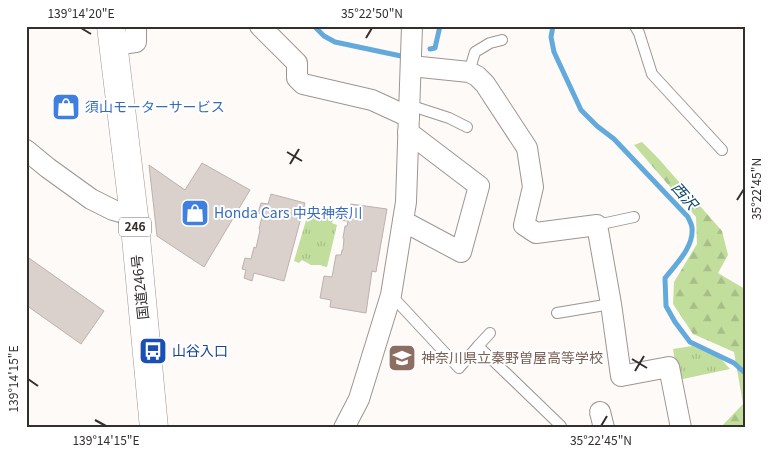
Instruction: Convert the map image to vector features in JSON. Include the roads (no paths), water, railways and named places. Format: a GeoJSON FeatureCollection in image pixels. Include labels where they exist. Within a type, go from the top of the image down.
{"type":"FeatureCollection","features":[{"type":"Feature","properties":{"kind":"highway","name":"国道246号"},"geometry":{"type":"LineString","coordinates":[[116,30],[154,428]]}},
{"type":"Feature","properties":{"kind":"street"},"geometry":{"type":"LineString","coordinates":[[260,26],[297,63],[297,78],[304,84],[372,100],[409,118],[479,186],[462,252],[404,221]]}},
{"type":"Feature","properties":{"kind":"street"},"geometry":{"type":"LineString","coordinates":[[344,428],[359,399],[391,295],[404,221],[412,26]]}},
{"type":"Feature","properties":{"kind":"street"},"geometry":{"type":"LineString","coordinates":[[411,66],[469,72],[486,84],[527,148],[534,186],[524,225],[536,233],[597,225],[621,376],[668,367],[681,428]]}},
{"type":"Feature","properties":{"kind":"street"},"geometry":{"type":"LineString","coordinates":[[26,150],[91,199],[113,210],[134,216]]}},
{"type":"Feature","properties":{"kind":"lane"},"geometry":{"type":"LineString","coordinates":[[635,26],[652,74],[722,150]]}},
{"type":"Feature","properties":{"kind":"lane"},"geometry":{"type":"LineString","coordinates":[[469,72],[475,52],[490,43],[502,40]]}},
{"type":"Feature","properties":{"kind":"lane"},"geometry":{"type":"LineString","coordinates":[[409,118],[448,118],[467,127]]}},
{"type":"Feature","properties":{"kind":"lane"},"geometry":{"type":"LineString","coordinates":[[597,225],[634,217]]}},
{"type":"Feature","properties":{"kind":"lane"},"geometry":{"type":"LineString","coordinates":[[391,295],[459,368],[490,333]]}},
{"type":"Feature","properties":{"kind":"lane"},"geometry":{"type":"LineString","coordinates":[[557,312],[611,304]]}},
{"type":"Feature","properties":{"kind":"lane"},"geometry":{"type":"LineString","coordinates":[[478,346],[561,426]]}},
{"type":"Feature","properties":{"kind":"waterway","name":"西沢"},"geometry":{"type":"LineString","coordinates":[[314,26],[324,36],[335,42],[401,56]]}},
{"type":"Feature","properties":{"kind":"waterway","name":"西沢"},"geometry":{"type":"LineString","coordinates":[[430,49],[435,48],[440,26]]}},
{"type":"Feature","properties":{"kind":"waterway","name":"西沢"},"geometry":{"type":"LineString","coordinates":[[553,26],[551,37],[554,52],[581,110],[614,139],[688,217],[691,224],[692,235],[690,242],[679,261],[665,278],[666,306],[690,342],[734,363],[745,373]]}},
{"type":"Feature","properties":{"kind":"place","name":"須山モーターサービス"},"geometry":{"type":"Point","coordinates":[66,107]}},
{"type":"Feature","properties":{"kind":"place","name":"Honda Cars 中央神奈川"},"geometry":{"type":"Point","coordinates":[195,213]}},
{"type":"Feature","properties":{"kind":"place","name":"山谷入口"},"geometry":{"type":"Point","coordinates":[153,351]}},
{"type":"Feature","properties":{"kind":"place","name":"神奈川県立秦野曽屋高等学校"},"geometry":{"type":"Point","coordinates":[402,358]}}]}
